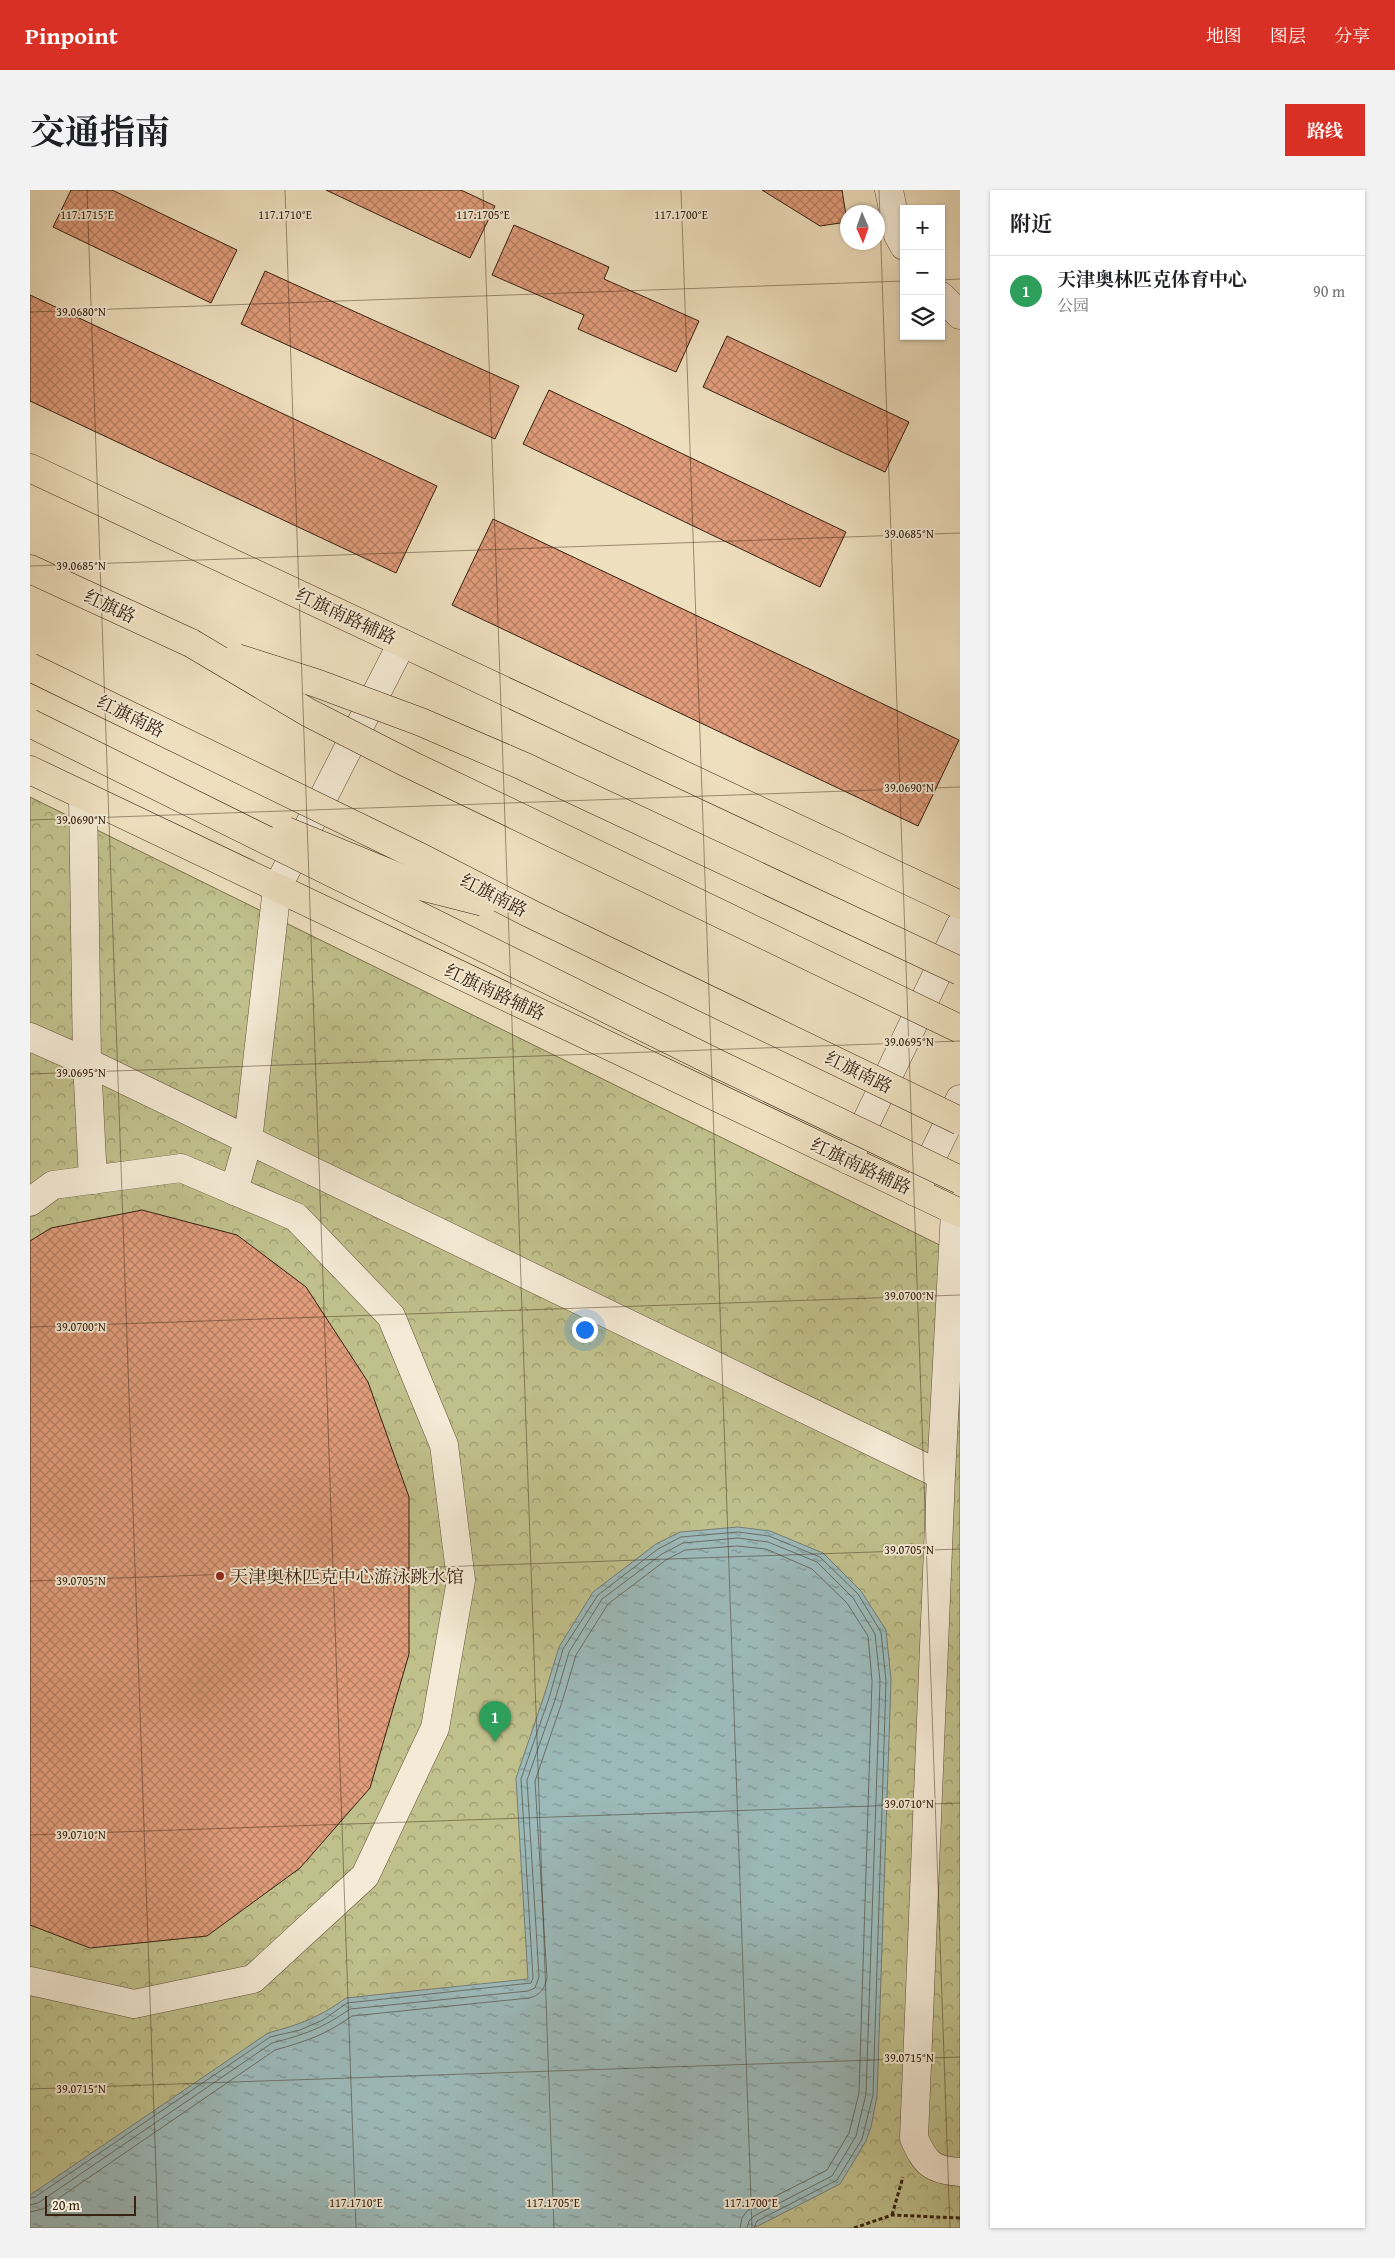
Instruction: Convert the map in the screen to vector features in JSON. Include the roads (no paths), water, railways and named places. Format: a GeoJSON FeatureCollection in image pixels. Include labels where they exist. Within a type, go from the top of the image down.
{"type":"FeatureCollection","features":[{"type":"Feature","properties":{"kind":"main road","name":"红旗南路辅路"},"geometry":{"type":"LineString","coordinates":[[30,468],[960,905]]}},
{"type":"Feature","properties":{"kind":"main road","name":"红旗路"},"geometry":{"type":"LineString","coordinates":[[30,569],[191,643]]}},
{"type":"Feature","properties":{"kind":"main road"},"geometry":{"type":"LineString","coordinates":[[191,643],[316,683],[421,722],[523,766],[960,972]]}},
{"type":"Feature","properties":{"kind":"main road"},"geometry":{"type":"LineString","coordinates":[[191,643],[309,713],[401,760],[960,1029]]}},
{"type":"Feature","properties":{"kind":"main road","name":"红旗南路"},"geometry":{"type":"LineString","coordinates":[[30,667],[420,857],[531,914],[960,1121]]}},
{"type":"Feature","properties":{"kind":"main road"},"geometry":{"type":"LineString","coordinates":[[30,723],[716,1063],[960,1180]]}},
{"type":"Feature","properties":{"kind":"main road","name":"红旗南路辅路"},"geometry":{"type":"LineString","coordinates":[[30,770],[958,1212]]}},
{"type":"Feature","properties":{"kind":"main road"},"geometry":{"type":"LineString","coordinates":[[169,791],[251,817],[420,886],[531,914]]}},
{"type":"Feature","properties":{"kind":"street"},"geometry":{"type":"LineString","coordinates":[[889,190],[900,239]]}},
{"type":"Feature","properties":{"kind":"street"},"geometry":{"type":"LineString","coordinates":[[945,300],[960,316]]}},
{"type":"Feature","properties":{"kind":"street"},"geometry":{"type":"LineString","coordinates":[[234,1191],[248,1140],[277,888],[402,643]]}},
{"type":"Feature","properties":{"kind":"street"},"geometry":{"type":"LineString","coordinates":[[83,796],[87,1062],[93,1180]]}},
{"type":"Feature","properties":{"kind":"street"},"geometry":{"type":"LineString","coordinates":[[848,1160],[960,926]]}},
{"type":"Feature","properties":{"kind":"street"},"geometry":{"type":"LineString","coordinates":[[30,1038],[87,1062],[951,1479]]}},
{"type":"Feature","properties":{"kind":"street"},"geometry":{"type":"LineString","coordinates":[[915,1192],[960,1099]]}},
{"type":"Feature","properties":{"kind":"street"},"geometry":{"type":"LineString","coordinates":[[30,1202],[53,1185],[181,1168],[296,1217],[391,1316],[444,1444],[461,1580],[435,1728],[365,1876],[253,1979],[134,2004],[30,1981]]}},
{"type":"Feature","properties":{"kind":"street"},"geometry":{"type":"LineString","coordinates":[[958,1212],[951,1479],[914,2138],[922,2158],[942,2171],[960,2172]]}},
{"type":"Feature","properties":{"kind":"street"},"geometry":{"type":"LineString","coordinates":[[926,1448],[951,1479]]}},
{"type":"Feature","properties":{"kind":"water"},"geometry":{"type":"Polygon","coordinates":[[[738,1527],[770,1531],[823,1553],[861,1591],[886,1630],[891,1680],[877,2096],[871,2127],[866,2141],[840,2184],[754,2228],[30,2228],[30,2195],[268,2033],[309,2020],[346,1998],[528,1979],[516,1778],[559,1647],[593,1592],[656,1544],[680,1532],[738,1527]]]}},
{"type":"Feature","properties":{"kind":"place","name":"天津奥林匹克中心游泳跳水馆"},"geometry":{"type":"Point","coordinates":[220,1576]}},
{"type":"Feature","properties":{"kind":"place","name":"天津奥林匹克体育中心"},"geometry":{"type":"Point","coordinates":[495,1742]}}]}
